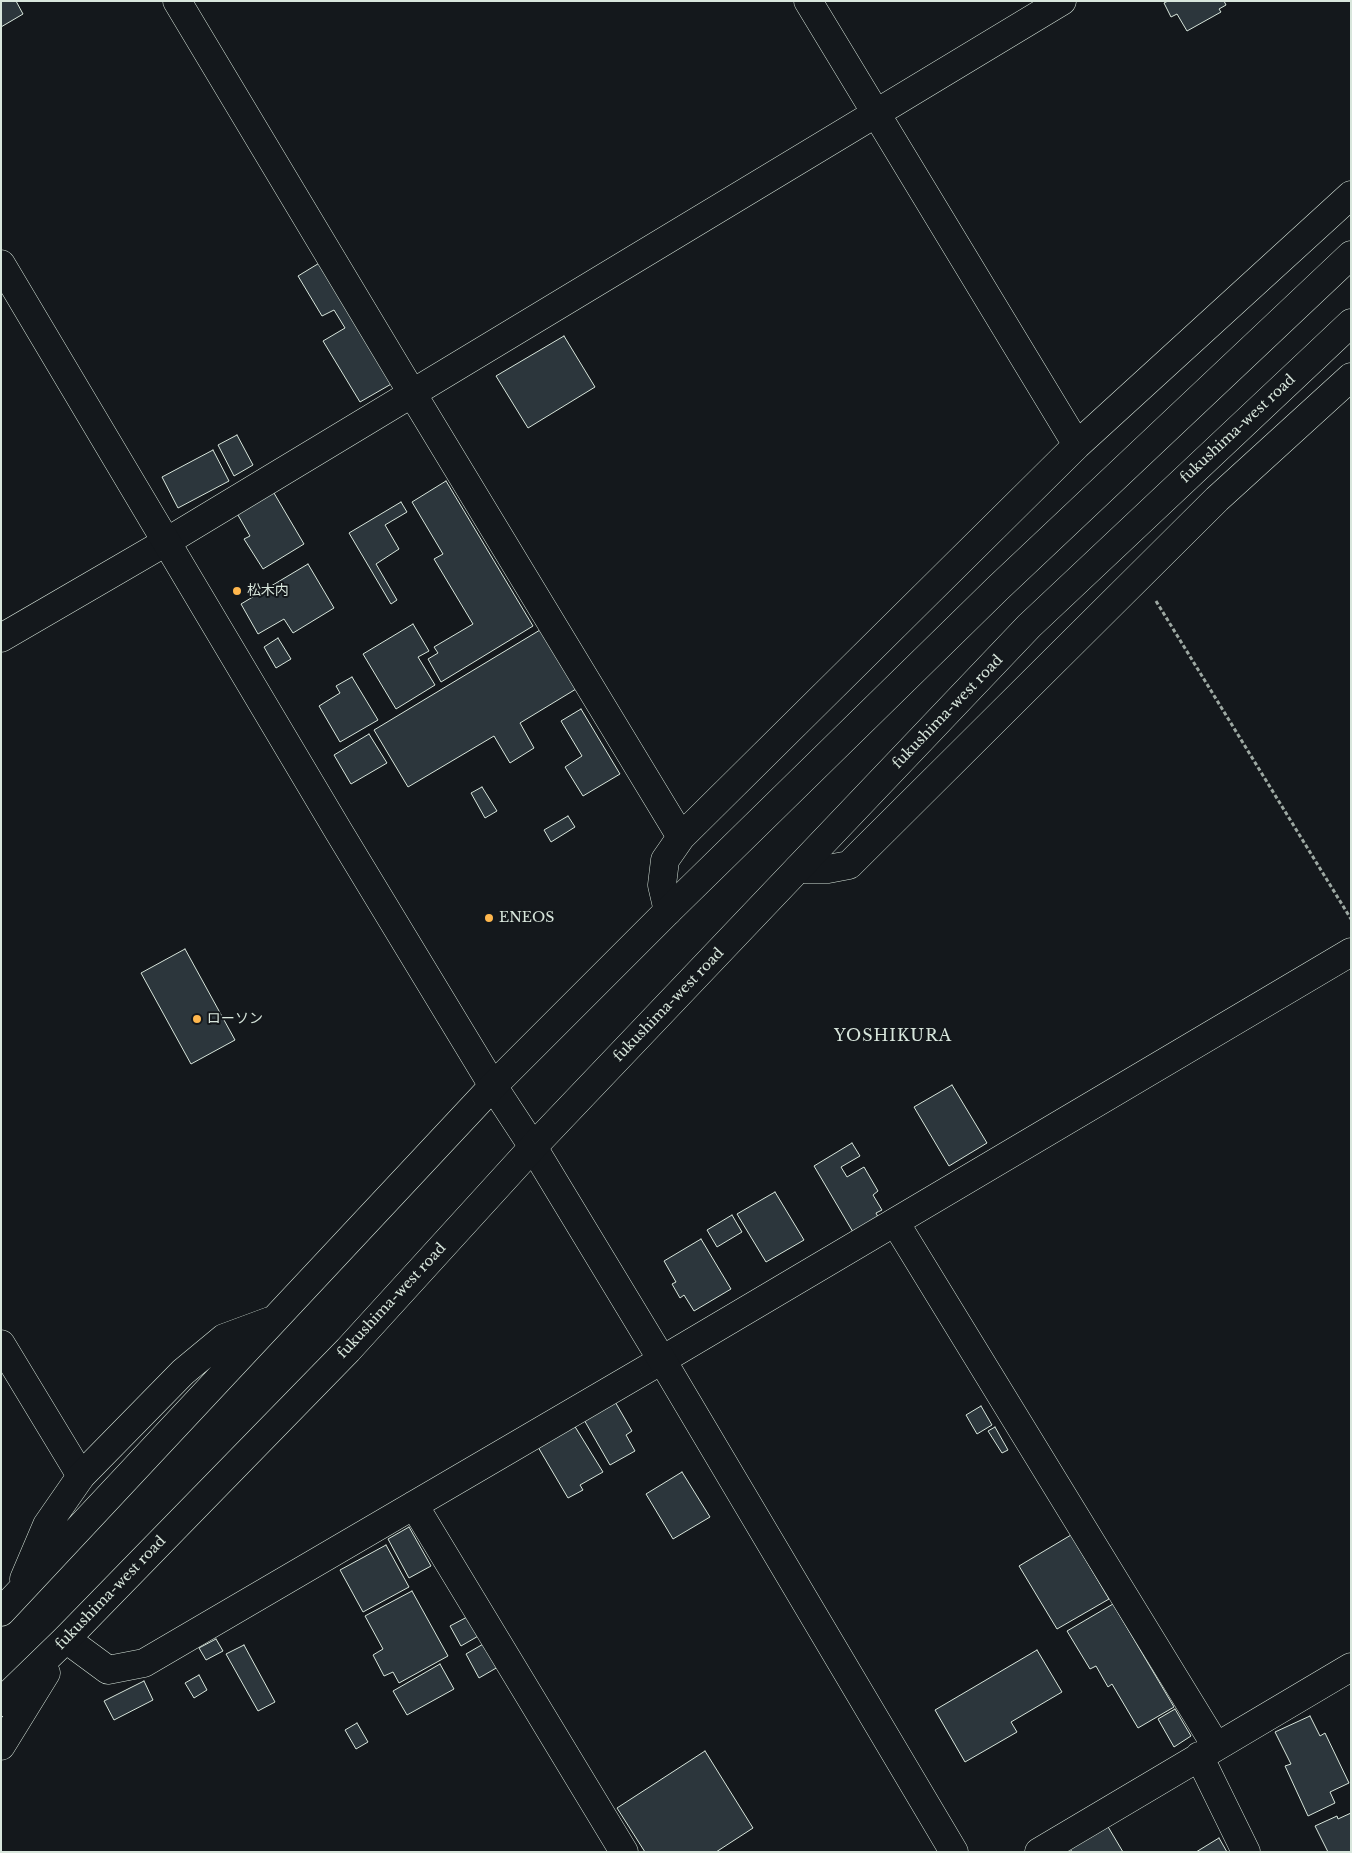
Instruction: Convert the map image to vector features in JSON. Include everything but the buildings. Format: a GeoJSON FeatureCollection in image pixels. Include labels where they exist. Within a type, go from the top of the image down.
{"type":"FeatureCollection","features":[{"type":"Feature","properties":{"kind":"main road"},"geometry":{"type":"LineString","coordinates":[[177,1],[681,838]]}},
{"type":"Feature","properties":{"kind":"main road"},"geometry":{"type":"LineString","coordinates":[[808,1],[1077,445]]}},
{"type":"Feature","properties":{"kind":"main road"},"geometry":{"type":"LineString","coordinates":[[1,638],[166,542],[1062,1]]}},
{"type":"Feature","properties":{"kind":"main road"},"geometry":{"type":"LineString","coordinates":[[668,911],[662,885],[666,860],[681,838],[1077,445],[1351,195]]}},
{"type":"Feature","properties":{"kind":"main road"},"geometry":{"type":"LineString","coordinates":[[6,1605],[493,1086],[668,911],[1005,582],[1351,255]]}},
{"type":"Feature","properties":{"kind":"main road"},"geometry":{"type":"LineString","coordinates":[[1,264],[338,832],[662,1360],[954,1852]]}},
{"type":"Feature","properties":{"kind":"main road","name":"fukushima-west road"},"geometry":{"type":"LineString","coordinates":[[1,1702],[66,1639],[348,1350],[533,1148],[1029,626],[1351,323]]}},
{"type":"Feature","properties":{"kind":"main road"},"geometry":{"type":"LineString","coordinates":[[798,869],[828,869],[849,865],[1217,499],[1351,377]]}},
{"type":"Feature","properties":{"kind":"main road"},"geometry":{"type":"LineString","coordinates":[[1,1746],[66,1639],[108,1670],[144,1663],[662,1360],[1351,952]]}},
{"type":"Feature","properties":{"kind":"main road"},"geometry":{"type":"LineString","coordinates":[[894,1222],[1208,1751],[1246,1852]]}},
{"type":"Feature","properties":{"kind":"main road"},"geometry":{"type":"LineString","coordinates":[[6,1605],[47,1525],[81,1476],[183,1372],[217,1343],[224,1338],[275,1319]]}},
{"type":"Feature","properties":{"kind":"main road"},"geometry":{"type":"LineString","coordinates":[[1,1344],[81,1476]]}},
{"type":"Feature","properties":{"kind":"main road"},"geometry":{"type":"LineString","coordinates":[[414,1506],[624,1852]]}},
{"type":"Feature","properties":{"kind":"main road"},"geometry":{"type":"LineString","coordinates":[[1039,1852],[1351,1667]]}},
{"type":"Feature","properties":{"kind":"path"},"geometry":{"type":"LineString","coordinates":[[1140,575],[1351,919]]}},
{"type":"Feature","properties":{"kind":"place","name":"松木内"},"geometry":{"type":"Point","coordinates":[237,591]}},
{"type":"Feature","properties":{"kind":"place","name":"ENEOS"},"geometry":{"type":"Point","coordinates":[489,918]}},
{"type":"Feature","properties":{"kind":"place","name":"ローソン"},"geometry":{"type":"Point","coordinates":[197,1019]}},
{"type":"Feature","properties":{"kind":"district","name":"YOSHIKURA"},"geometry":{"type":"Point","coordinates":[893,1036]}}]}
